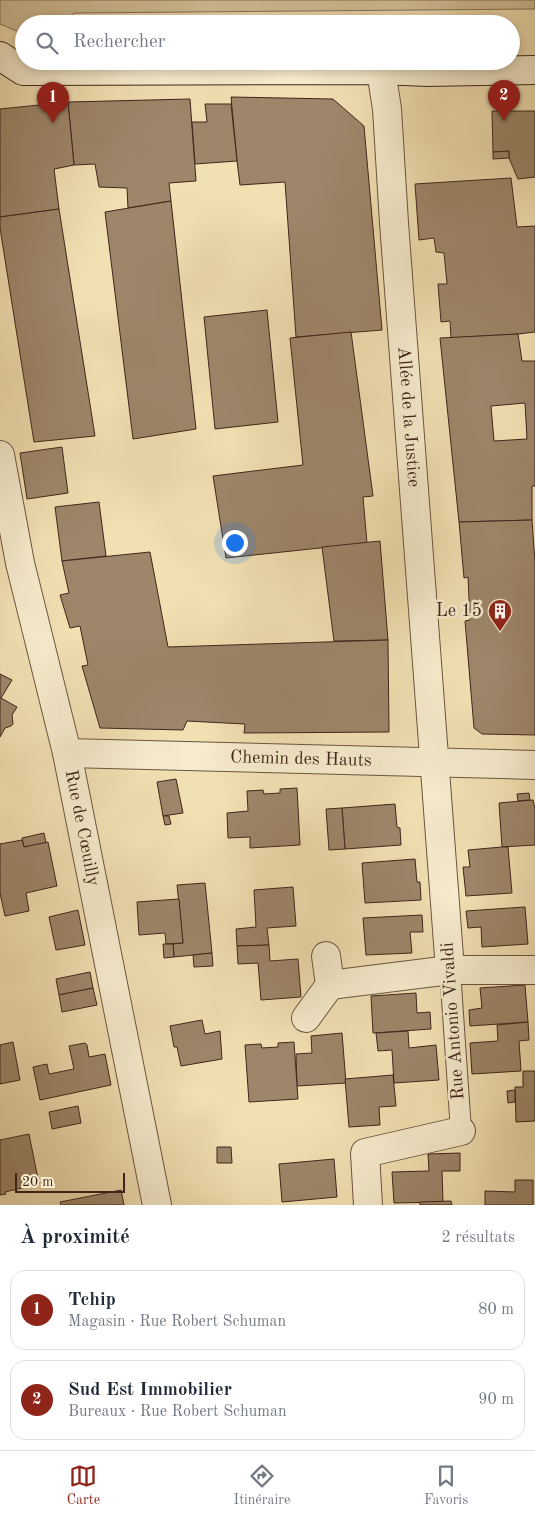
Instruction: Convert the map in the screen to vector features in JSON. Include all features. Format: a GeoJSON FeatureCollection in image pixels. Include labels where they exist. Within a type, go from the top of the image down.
{"type":"FeatureCollection","features":[{"type":"Feature","properties":{"kind":"street"},"geometry":{"type":"LineString","coordinates":[[0,56],[11,73],[535,70]]}},
{"type":"Feature","properties":{"kind":"street","name":"Allée de la Justice"},"geometry":{"type":"LineString","coordinates":[[381,70],[387,109],[434,762]]}},
{"type":"Feature","properties":{"kind":"street","name":"Rue de Cœuilly"},"geometry":{"type":"LineString","coordinates":[[0,454],[20,563],[67,753],[157,1205]]}},
{"type":"Feature","properties":{"kind":"street","name":"Chemin des Hauts"},"geometry":{"type":"LineString","coordinates":[[67,753],[535,765]]}},
{"type":"Feature","properties":{"kind":"street","name":"Rue Antonio Vivaldi"},"geometry":{"type":"LineString","coordinates":[[434,762],[450,970]]}},
{"type":"Feature","properties":{"kind":"street"},"geometry":{"type":"LineString","coordinates":[[306,1018],[330,984],[326,956]]}},
{"type":"Feature","properties":{"kind":"street"},"geometry":{"type":"LineString","coordinates":[[330,984],[450,970],[535,970]]}},
{"type":"Feature","properties":{"kind":"street","name":"Rue Antonio Vivaldi"},"geometry":{"type":"LineString","coordinates":[[368,1205],[366,1153],[461,1131]]}},
{"type":"Feature","properties":{"kind":"lane","name":"Rue Antonio Vivaldi"},"geometry":{"type":"LineString","coordinates":[[450,970],[461,1131]]}},
{"type":"Feature","properties":{"kind":"shaded area"},"geometry":{"type":"Polygon","coordinates":[[[0,0],[535,0],[535,9],[74,13],[72,15],[15,15],[15,30],[0,24],[0,0]]]}},
{"type":"Feature","properties":{"kind":"building"},"geometry":{"type":"Polygon","coordinates":[[[231,97],[333,99],[364,126],[382,330],[296,337],[285,182],[240,185],[231,97]]]}},
{"type":"Feature","properties":{"kind":"building"},"geometry":{"type":"Polygon","coordinates":[[[190,99],[196,181],[169,183],[171,201],[128,208],[127,188],[99,187],[95,164],[74,165],[68,102],[190,99]]]}},
{"type":"Feature","properties":{"kind":"building"},"geometry":{"type":"Polygon","coordinates":[[[68,102],[74,165],[54,169],[59,209],[0,217],[0,109],[68,102]]]}},
{"type":"Feature","properties":{"kind":"building"},"geometry":{"type":"Polygon","coordinates":[[[205,104],[231,104],[237,161],[195,164],[192,122],[207,122],[205,104]]]}},
{"type":"Feature","properties":{"kind":"building"},"geometry":{"type":"Polygon","coordinates":[[[492,111],[535,111],[535,177],[518,179],[509,158],[509,151],[493,152],[492,111]]]}},
{"type":"Feature","properties":{"kind":"building"},"geometry":{"type":"Polygon","coordinates":[[[509,151],[509,158],[493,159],[493,152],[509,151]]]}},
{"type":"Feature","properties":{"kind":"building"},"geometry":{"type":"Polygon","coordinates":[[[511,178],[517,227],[535,226],[535,332],[451,338],[450,321],[441,322],[438,284],[447,284],[444,253],[436,252],[434,238],[419,240],[415,184],[511,178]]]}},
{"type":"Feature","properties":{"kind":"building"},"geometry":{"type":"Polygon","coordinates":[[[171,201],[196,429],[133,439],[105,212],[171,201]]]}},
{"type":"Feature","properties":{"kind":"building"},"geometry":{"type":"Polygon","coordinates":[[[59,209],[95,436],[34,442],[0,228],[0,217],[59,209]]]}},
{"type":"Feature","properties":{"kind":"building"},"geometry":{"type":"Polygon","coordinates":[[[267,310],[278,422],[215,429],[204,317],[267,310]]]}},
{"type":"Feature","properties":{"kind":"building"},"geometry":{"type":"Polygon","coordinates":[[[351,332],[373,496],[363,497],[367,543],[226,558],[213,476],[303,465],[290,338],[351,332]]]}},
{"type":"Feature","properties":{"kind":"building"},"geometry":{"type":"Polygon","coordinates":[[[518,334],[522,361],[535,361],[535,486],[532,486],[532,520],[459,522],[440,338],[518,334]],[[525,403],[491,406],[494,441],[527,439],[525,403]]]}},
{"type":"Feature","properties":{"kind":"building"},"geometry":{"type":"Polygon","coordinates":[[[62,447],[68,493],[27,499],[20,453],[62,447]]]}},
{"type":"Feature","properties":{"kind":"building"},"geometry":{"type":"Polygon","coordinates":[[[99,502],[106,556],[62,561],[55,507],[99,502]]]}},
{"type":"Feature","properties":{"kind":"building","name":"Le 15"},"geometry":{"type":"Polygon","coordinates":[[[532,520],[535,563],[535,735],[482,734],[474,728],[465,621],[470,620],[468,577],[464,578],[459,522],[532,520]]]}},
{"type":"Feature","properties":{"kind":"building"},"geometry":{"type":"Polygon","coordinates":[[[380,541],[388,640],[334,641],[322,547],[380,541]]]}},
{"type":"Feature","properties":{"kind":"building"},"geometry":{"type":"Polygon","coordinates":[[[150,552],[168,647],[388,640],[389,732],[244,733],[245,724],[187,721],[183,730],[100,728],[82,666],[88,665],[80,626],[70,628],[60,595],[69,593],[62,561],[150,552]]]}},
{"type":"Feature","properties":{"kind":"building"},"geometry":{"type":"Polygon","coordinates":[[[0,674],[12,680],[1,698],[17,707],[12,715],[13,724],[5,728],[0,737],[0,674]]]}},
{"type":"Feature","properties":{"kind":"building"},"geometry":{"type":"Polygon","coordinates":[[[176,779],[183,813],[163,816],[157,782],[176,779]]]}},
{"type":"Feature","properties":{"kind":"building"},"geometry":{"type":"Polygon","coordinates":[[[297,788],[300,845],[250,848],[250,837],[228,838],[227,813],[248,811],[247,791],[263,790],[264,794],[280,793],[280,789],[297,788]]]}},
{"type":"Feature","properties":{"kind":"building"},"geometry":{"type":"Polygon","coordinates":[[[529,793],[530,800],[518,801],[517,794],[529,793]]]}},
{"type":"Feature","properties":{"kind":"building"},"geometry":{"type":"Polygon","coordinates":[[[533,800],[535,809],[535,845],[502,847],[499,803],[533,800]]]}},
{"type":"Feature","properties":{"kind":"building"},"geometry":{"type":"Polygon","coordinates":[[[395,804],[401,845],[345,849],[342,808],[395,804]]]}},
{"type":"Feature","properties":{"kind":"building"},"geometry":{"type":"Polygon","coordinates":[[[342,808],[345,849],[329,850],[326,809],[342,808]]]}},
{"type":"Feature","properties":{"kind":"building"},"geometry":{"type":"Polygon","coordinates":[[[163,816],[169,816],[171,824],[165,825],[163,816]]]}},
{"type":"Feature","properties":{"kind":"building"},"geometry":{"type":"Polygon","coordinates":[[[44,833],[46,843],[24,847],[22,838],[44,833]]]}},
{"type":"Feature","properties":{"kind":"building"},"geometry":{"type":"Polygon","coordinates":[[[22,840],[24,847],[48,842],[57,886],[26,893],[29,911],[5,916],[0,893],[0,844],[22,840]]]}},
{"type":"Feature","properties":{"kind":"building"},"geometry":{"type":"Polygon","coordinates":[[[508,847],[512,893],[466,896],[463,867],[470,867],[468,850],[508,847]]]}},
{"type":"Feature","properties":{"kind":"building"},"geometry":{"type":"Polygon","coordinates":[[[415,859],[417,882],[420,882],[421,900],[365,903],[362,863],[415,859]]]}},
{"type":"Feature","properties":{"kind":"building"},"geometry":{"type":"Polygon","coordinates":[[[205,883],[212,953],[174,957],[173,944],[183,943],[177,885],[205,883]]]}},
{"type":"Feature","properties":{"kind":"building"},"geometry":{"type":"Polygon","coordinates":[[[293,887],[296,926],[267,928],[269,945],[237,946],[236,929],[256,927],[254,890],[293,887]]]}},
{"type":"Feature","properties":{"kind":"building"},"geometry":{"type":"Polygon","coordinates":[[[179,899],[183,943],[166,944],[165,933],[139,935],[137,902],[179,899]]]}},
{"type":"Feature","properties":{"kind":"building"},"geometry":{"type":"Polygon","coordinates":[[[525,907],[528,944],[482,947],[481,927],[468,928],[466,911],[525,907]]]}},
{"type":"Feature","properties":{"kind":"building"},"geometry":{"type":"Polygon","coordinates":[[[78,910],[85,945],[56,950],[49,917],[78,910]]]}},
{"type":"Feature","properties":{"kind":"building"},"geometry":{"type":"Polygon","coordinates":[[[422,915],[423,932],[410,932],[412,953],[366,955],[363,918],[422,915]]]}},
{"type":"Feature","properties":{"kind":"building"},"geometry":{"type":"Polygon","coordinates":[[[163,944],[173,944],[174,957],[164,958],[163,944]]]}},
{"type":"Feature","properties":{"kind":"building"},"geometry":{"type":"Polygon","coordinates":[[[269,945],[270,961],[298,959],[301,997],[261,1000],[258,963],[238,964],[237,946],[269,945]]]}},
{"type":"Feature","properties":{"kind":"building"},"geometry":{"type":"Polygon","coordinates":[[[212,953],[213,966],[194,967],[193,955],[212,953]]]}},
{"type":"Feature","properties":{"kind":"building"},"geometry":{"type":"Polygon","coordinates":[[[90,972],[93,988],[59,995],[56,979],[90,972]]]}},
{"type":"Feature","properties":{"kind":"building"},"geometry":{"type":"Polygon","coordinates":[[[525,985],[528,1022],[470,1026],[469,1010],[482,1008],[480,988],[525,985]]]}},
{"type":"Feature","properties":{"kind":"building"},"geometry":{"type":"Polygon","coordinates":[[[93,988],[97,1005],[62,1012],[59,995],[93,988]]]}},
{"type":"Feature","properties":{"kind":"building"},"geometry":{"type":"Polygon","coordinates":[[[416,993],[417,1013],[430,1012],[431,1029],[373,1033],[371,996],[416,993]]]}},
{"type":"Feature","properties":{"kind":"building"},"geometry":{"type":"Polygon","coordinates":[[[202,1020],[205,1034],[220,1031],[222,1059],[181,1066],[177,1047],[174,1047],[170,1026],[202,1020]]]}},
{"type":"Feature","properties":{"kind":"building"},"geometry":{"type":"Polygon","coordinates":[[[528,1022],[529,1040],[519,1041],[521,1071],[472,1074],[470,1043],[498,1041],[497,1025],[528,1022]]]}},
{"type":"Feature","properties":{"kind":"building"},"geometry":{"type":"Polygon","coordinates":[[[408,1031],[409,1048],[436,1045],[439,1080],[394,1083],[392,1050],[378,1051],[376,1033],[408,1031]]]}},
{"type":"Feature","properties":{"kind":"building"},"geometry":{"type":"Polygon","coordinates":[[[342,1033],[346,1083],[297,1086],[296,1054],[312,1053],[311,1036],[342,1033]]]}},
{"type":"Feature","properties":{"kind":"building"},"geometry":{"type":"Polygon","coordinates":[[[13,1042],[20,1080],[0,1084],[0,1045],[13,1042]]]}},
{"type":"Feature","properties":{"kind":"building"},"geometry":{"type":"Polygon","coordinates":[[[294,1042],[298,1099],[249,1102],[245,1045],[261,1044],[262,1048],[278,1047],[278,1043],[294,1042]]]}},
{"type":"Feature","properties":{"kind":"building"},"geometry":{"type":"Polygon","coordinates":[[[85,1043],[89,1057],[105,1054],[111,1085],[40,1100],[33,1067],[47,1064],[49,1074],[74,1069],[69,1046],[85,1043]]]}},
{"type":"Feature","properties":{"kind":"building"},"geometry":{"type":"Polygon","coordinates":[[[523,1071],[535,1071],[535,1121],[516,1122],[515,1087],[523,1087],[523,1071]]]}},
{"type":"Feature","properties":{"kind":"building"},"geometry":{"type":"Polygon","coordinates":[[[393,1075],[396,1106],[379,1107],[380,1125],[349,1127],[345,1079],[393,1075]]]}},
{"type":"Feature","properties":{"kind":"building"},"geometry":{"type":"Polygon","coordinates":[[[515,1090],[515,1102],[508,1103],[507,1091],[515,1090]]]}},
{"type":"Feature","properties":{"kind":"building"},"geometry":{"type":"Polygon","coordinates":[[[78,1106],[81,1123],[52,1129],[49,1112],[78,1106]]]}},
{"type":"Feature","properties":{"kind":"building"},"geometry":{"type":"Polygon","coordinates":[[[29,1134],[39,1184],[5,1192],[6,1194],[0,1195],[0,1140],[29,1134]]]}},
{"type":"Feature","properties":{"kind":"building"},"geometry":{"type":"Polygon","coordinates":[[[217,1147],[231,1147],[232,1163],[217,1163],[217,1147]]]}},
{"type":"Feature","properties":{"kind":"building"},"geometry":{"type":"Polygon","coordinates":[[[460,1153],[460,1171],[442,1171],[443,1202],[394,1203],[392,1172],[429,1171],[428,1154],[460,1153]]]}},
{"type":"Feature","properties":{"kind":"building"},"geometry":{"type":"Polygon","coordinates":[[[334,1159],[337,1197],[282,1202],[279,1164],[334,1159]]]}},
{"type":"Feature","properties":{"kind":"building"},"geometry":{"type":"Polygon","coordinates":[[[515,1180],[533,1180],[533,1205],[485,1205],[485,1191],[515,1192],[515,1180]]]}},
{"type":"Feature","properties":{"kind":"building"},"geometry":{"type":"Polygon","coordinates":[[[121,1190],[124,1205],[61,1205],[60,1202],[121,1190]]]}},
{"type":"Feature","properties":{"kind":"building"},"geometry":{"type":"Polygon","coordinates":[[[451,1201],[452,1205],[420,1205],[420,1202],[451,1201]]]}},
{"type":"Feature","properties":{"kind":"place","name":"Sud Est Immobilier"},"geometry":{"type":"Point","coordinates":[504,121]}},
{"type":"Feature","properties":{"kind":"place","name":"Tchip"},"geometry":{"type":"Point","coordinates":[53,123]}},
{"type":"Feature","properties":{"kind":"place","name":"Le 15"},"geometry":{"type":"Point","coordinates":[500,632]}}]}
